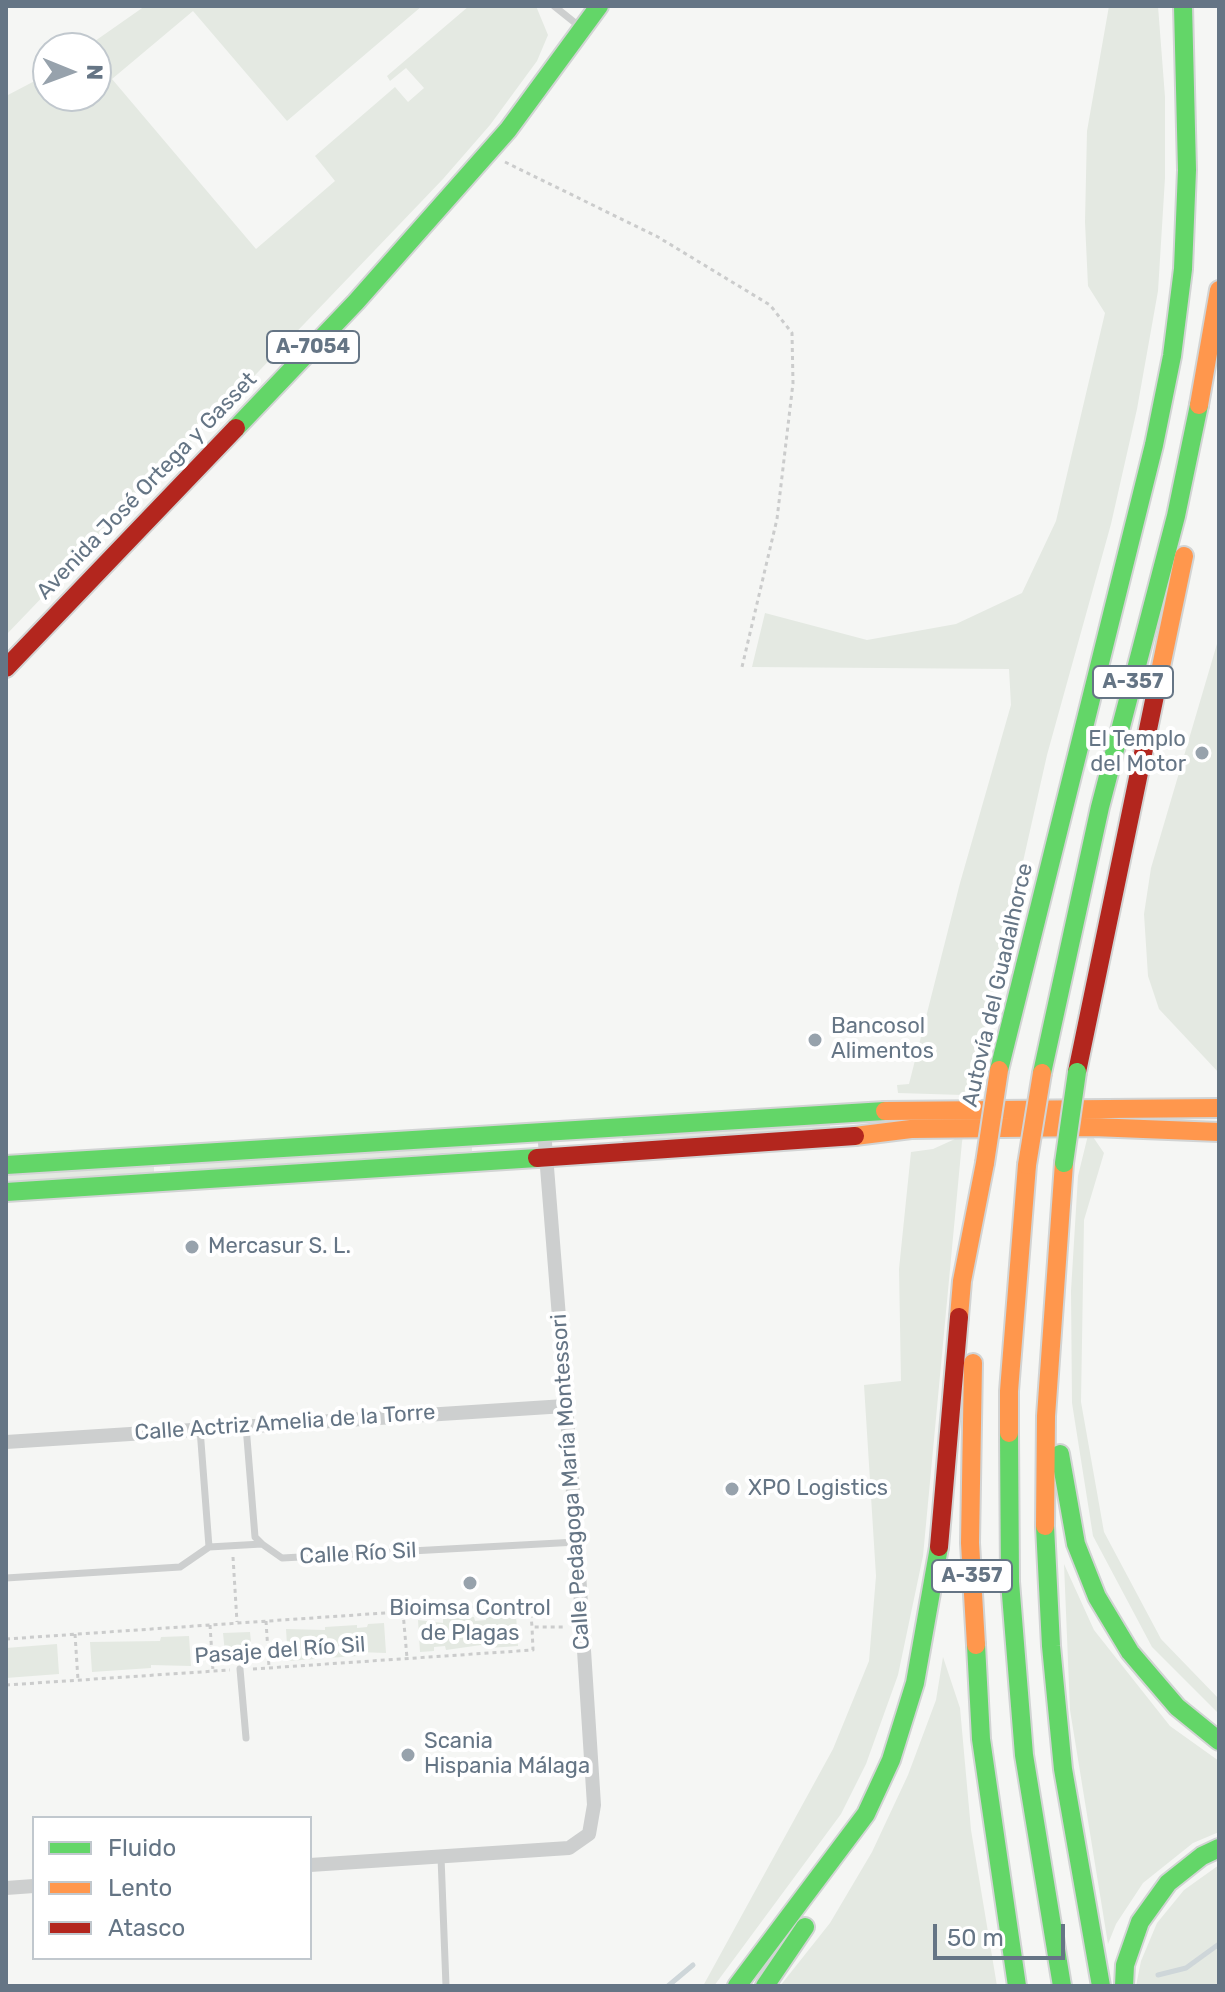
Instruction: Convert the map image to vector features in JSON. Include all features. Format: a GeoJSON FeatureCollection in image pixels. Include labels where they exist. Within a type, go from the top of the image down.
{"type":"FeatureCollection","features":[{"type":"Feature","properties":{"kind":"main road","name":"Avenida José Ortega y Gasset"},"geometry":{"type":"LineString","coordinates":[[6,668],[356,302],[487,153],[599,6]]}},
{"type":"Feature","properties":{"kind":"main road","name":"Autovía del Guadalhorce"},"geometry":{"type":"LineString","coordinates":[[1017,1986],[981,1739],[970,1543],[971,1387],[985,1163],[999,1070],[1154,445],[1172,356],[1183,269],[1187,170],[1183,6]]}},
{"type":"Feature","properties":{"kind":"main road","name":"A-357"},"geometry":{"type":"LineString","coordinates":[[1062,1986],[1024,1755],[1010,1582],[1009,1391],[1027,1165],[1042,1073],[1100,807],[1176,516],[1207,366],[1219,290]]}},
{"type":"Feature","properties":{"kind":"main road"},"geometry":{"type":"LineString","coordinates":[[1101,1986],[1083,1898],[1063,1769],[1051,1646],[1045,1458],[1053,1293],[1064,1163],[1077,1072],[1219,379]]}},
{"type":"Feature","properties":{"kind":"main road"},"geometry":{"type":"LineString","coordinates":[[6,1192],[840,1138],[1023,1118],[1219,1108]]}},
{"type":"Feature","properties":{"kind":"main road"},"geometry":{"type":"LineString","coordinates":[[6,1165],[838,1111],[1023,1118],[1219,1132]]}},
{"type":"Feature","properties":{"kind":"main road"},"geometry":{"type":"LineString","coordinates":[[765,1986],[840,1878],[891,1760],[915,1683],[937,1572],[962,1281],[985,1163]]}},
{"type":"Feature","properties":{"kind":"main road"},"geometry":{"type":"LineString","coordinates":[[1053,1293],[1061,1469],[1076,1544],[1097,1597],[1130,1652],[1177,1707],[1219,1741]]}},
{"type":"Feature","properties":{"kind":"main road"},"geometry":{"type":"LineString","coordinates":[[737,1986],[866,1814]]}},
{"type":"Feature","properties":{"kind":"main road"},"geometry":{"type":"LineString","coordinates":[[1124,1986],[1125,1965],[1140,1922],[1168,1883],[1202,1856],[1219,1848]]}},
{"type":"Feature","properties":{"kind":"street","name":"Calle Pedagoga María Montessori"},"geometry":{"type":"LineString","coordinates":[[441,1857],[569,1848],[589,1834],[594,1805],[577,1542],[544,1130]]}},
{"type":"Feature","properties":{"kind":"street","name":"Calle Actriz Amelia de la Torre"},"geometry":{"type":"LineString","coordinates":[[6,1442],[565,1406]]}},
{"type":"Feature","properties":{"kind":"street"},"geometry":{"type":"LineString","coordinates":[[312,1865],[441,1857]]}},
{"type":"Feature","properties":{"kind":"street"},"geometry":{"type":"LineString","coordinates":[[6,1888],[32,1886]]}},
{"type":"Feature","properties":{"kind":"lane"},"geometry":{"type":"LineString","coordinates":[[554,6],[580,27]]}},
{"type":"Feature","properties":{"kind":"lane"},"geometry":{"type":"LineString","coordinates":[[246,1426],[255,1537],[262,1544]]}},
{"type":"Feature","properties":{"kind":"lane"},"geometry":{"type":"LineString","coordinates":[[200,1429],[209,1547]]}},
{"type":"Feature","properties":{"kind":"lane","name":"Calle Río Sil"},"geometry":{"type":"LineString","coordinates":[[6,1578],[180,1567],[209,1547],[262,1544],[282,1558],[577,1542]]}},
{"type":"Feature","properties":{"kind":"lane"},"geometry":{"type":"LineString","coordinates":[[240,1669],[246,1738]]}},
{"type":"Feature","properties":{"kind":"lane"},"geometry":{"type":"LineString","coordinates":[[441,1857],[446,1986]]}},
{"type":"Feature","properties":{"kind":"path"},"geometry":{"type":"LineString","coordinates":[[487,153],[658,237],[770,305],[792,333],[793,383],[777,519],[742,667]]}},
{"type":"Feature","properties":{"kind":"path"},"geometry":{"type":"LineString","coordinates":[[233,1546],[237,1623]]}},
{"type":"Feature","properties":{"kind":"path","name":"Pasaje del Río Sil"},"geometry":{"type":"LineString","coordinates":[[6,1639],[530,1603],[533,1650],[6,1685]]}},
{"type":"Feature","properties":{"kind":"path"},"geometry":{"type":"LineString","coordinates":[[403,1612],[407,1658]]}},
{"type":"Feature","properties":{"kind":"path"},"geometry":{"type":"LineString","coordinates":[[266,1621],[269,1667]]}},
{"type":"Feature","properties":{"kind":"path"},"geometry":{"type":"LineString","coordinates":[[210,1625],[213,1671]]}},
{"type":"Feature","properties":{"kind":"path"},"geometry":{"type":"LineString","coordinates":[[532,1627],[582,1627]]}},
{"type":"Feature","properties":{"kind":"path"},"geometry":{"type":"LineString","coordinates":[[75,1634],[78,1680]]}},
{"type":"Feature","properties":{"kind":"shaded area"},"geometry":{"type":"Polygon","coordinates":[[[145,6],[422,6],[287,121],[193,11],[112,79],[112,32],[108,32],[145,6]]]}},
{"type":"Feature","properties":{"kind":"shaded area"},"geometry":{"type":"Polygon","coordinates":[[[469,6],[536,6],[548,35],[537,61],[490,125],[443,179],[6,635],[6,96],[32,82],[32,112],[112,112],[112,79],[256,249],[335,181],[315,156],[395,87],[408,102],[424,88],[406,68],[390,81],[387,76],[469,6]]]}},
{"type":"Feature","properties":{"kind":"shaded area"},"geometry":{"type":"Polygon","coordinates":[[[1109,6],[1158,6],[1165,97],[1165,178],[1158,291],[1137,409],[1111,524],[1047,755],[971,1093],[962,1142],[923,1556],[898,1675],[866,1764],[841,1814],[714,1986],[703,1986],[833,1749],[869,1661],[876,1576],[864,1385],[901,1381],[899,1269],[911,1152],[933,1149],[955,1139],[963,1095],[898,1093],[897,1085],[909,1084],[960,883],[1011,705],[1009,669],[752,667],[765,613],[867,640],[956,624],[1022,593],[1056,521],[1105,313],[1088,286],[1085,222],[1087,131],[1109,6]]]}},
{"type":"Feature","properties":{"kind":"shaded area","name":"El Templo del Motor"},"geometry":{"type":"Polygon","coordinates":[[[1219,637],[1219,1073],[1159,1009],[1148,976],[1144,914],[1151,868],[1219,637]]]}},
{"type":"Feature","properties":{"kind":"shaded area"},"geometry":{"type":"Polygon","coordinates":[[[830,1122],[830,1129],[623,1142],[622,1135],[830,1122]]]}},
{"type":"Feature","properties":{"kind":"shaded area"},"geometry":{"type":"Polygon","coordinates":[[[1089,1131],[1104,1153],[1084,1220],[1081,1402],[1104,1532],[1161,1639],[1219,1699],[1219,1714],[1152,1647],[1093,1536],[1072,1403],[1071,1291],[1078,1176],[1089,1131]]]}},
{"type":"Feature","properties":{"kind":"shaded area"},"geometry":{"type":"Polygon","coordinates":[[[472,1145],[472,1151],[170,1171],[170,1164],[472,1145]]]}},
{"type":"Feature","properties":{"kind":"shaded area"},"geometry":{"type":"Polygon","coordinates":[[[154,1164],[154,1172],[6,1182],[6,1174],[154,1164]]]}},
{"type":"Feature","properties":{"kind":"shaded area"},"geometry":{"type":"Polygon","coordinates":[[[1064,1564],[1094,1630],[1170,1726],[1219,1761],[1219,1832],[1193,1843],[1143,1883],[1116,1924],[1108,1944],[1070,1710],[1064,1564]]]}},
{"type":"Feature","properties":{"kind":"shaded area"},"geometry":{"type":"Polygon","coordinates":[[[516,1614],[518,1646],[489,1648],[488,1644],[446,1650],[445,1646],[420,1652],[418,1620],[443,1623],[443,1619],[474,1617],[475,1621],[486,1620],[486,1616],[516,1614]]]}},
{"type":"Feature","properties":{"kind":"shaded area"},"geometry":{"type":"Polygon","coordinates":[[[384,1623],[386,1653],[358,1652],[358,1656],[327,1658],[326,1653],[316,1654],[315,1659],[288,1661],[286,1629],[325,1630],[325,1627],[357,1625],[357,1628],[384,1623]]]}},
{"type":"Feature","properties":{"kind":"shaded area"},"geometry":{"type":"Polygon","coordinates":[[[250,1632],[253,1662],[226,1663],[223,1633],[250,1632]]]}},
{"type":"Feature","properties":{"kind":"shaded area"},"geometry":{"type":"Polygon","coordinates":[[[189,1636],[191,1666],[151,1665],[151,1668],[92,1672],[90,1642],[160,1641],[161,1637],[189,1636]]]}},
{"type":"Feature","properties":{"kind":"shaded area"},"geometry":{"type":"Polygon","coordinates":[[[57,1644],[59,1674],[6,1678],[6,1648],[57,1644]]]}},
{"type":"Feature","properties":{"kind":"shaded area"},"geometry":{"type":"Polygon","coordinates":[[[943,1657],[960,1708],[971,1830],[997,1986],[780,1986],[830,1923],[872,1852],[908,1775],[936,1700],[943,1657]]]}},
{"type":"Feature","properties":{"kind":"shaded area"},"geometry":{"type":"Polygon","coordinates":[[[1219,1865],[1219,1986],[1136,1986],[1141,1961],[1157,1923],[1184,1890],[1219,1865]]]}},
{"type":"Feature","properties":{"kind":"waterway"},"geometry":{"type":"LineString","coordinates":[[1158,1975],[1186,1968],[1219,1944]]}},
{"type":"Feature","properties":{"kind":"waterway"},"geometry":{"type":"LineString","coordinates":[[668,1986],[693,1965]]}},
{"type":"Feature","properties":{"kind":"traffic: fast"},"geometry":{"type":"LineString","coordinates":[[236,428],[356,302],[508,130],[599,6]]}},
{"type":"Feature","properties":{"kind":"traffic: fast"},"geometry":{"type":"LineString","coordinates":[[999,1070],[1154,445],[1172,356],[1183,269],[1187,170],[1183,6]]}},
{"type":"Feature","properties":{"kind":"traffic: fast"},"geometry":{"type":"LineString","coordinates":[[1042,1073],[1100,807],[1176,516],[1199,405]]}},
{"type":"Feature","properties":{"kind":"traffic: fast"},"geometry":{"type":"LineString","coordinates":[[1064,1163],[1077,1072]]}},
{"type":"Feature","properties":{"kind":"traffic: fast"},"geometry":{"type":"LineString","coordinates":[[6,1165],[885,1111]]}},
{"type":"Feature","properties":{"kind":"traffic: fast"},"geometry":{"type":"LineString","coordinates":[[6,1192],[537,1158]]}},
{"type":"Feature","properties":{"kind":"traffic: fast"},"geometry":{"type":"LineString","coordinates":[[1009,1433],[1010,1582],[1024,1755],[1062,1986]]}},
{"type":"Feature","properties":{"kind":"traffic: fast"},"geometry":{"type":"LineString","coordinates":[[1060,1454],[1076,1544],[1097,1597],[1130,1652],[1177,1707],[1219,1741]]}},
{"type":"Feature","properties":{"kind":"traffic: fast"},"geometry":{"type":"LineString","coordinates":[[1045,1526],[1051,1646],[1063,1769],[1101,1986]]}},
{"type":"Feature","properties":{"kind":"traffic: fast"},"geometry":{"type":"LineString","coordinates":[[737,1986],[866,1814],[891,1760],[915,1683],[939,1547]]}},
{"type":"Feature","properties":{"kind":"traffic: fast"},"geometry":{"type":"LineString","coordinates":[[976,1645],[981,1739],[1017,1986]]}},
{"type":"Feature","properties":{"kind":"traffic: fast"},"geometry":{"type":"LineString","coordinates":[[1124,1986],[1125,1965],[1140,1922],[1168,1883],[1202,1856],[1219,1848]]}},
{"type":"Feature","properties":{"kind":"traffic: fast"},"geometry":{"type":"LineString","coordinates":[[765,1986],[805,1927]]}},
{"type":"Feature","properties":{"kind":"traffic: slow"},"geometry":{"type":"LineString","coordinates":[[1199,405],[1219,290]]}},
{"type":"Feature","properties":{"kind":"traffic: slow"},"geometry":{"type":"LineString","coordinates":[[1157,686],[1184,556]]}},
{"type":"Feature","properties":{"kind":"traffic: slow"},"geometry":{"type":"LineString","coordinates":[[985,1163],[999,1070]]}},
{"type":"Feature","properties":{"kind":"traffic: slow"},"geometry":{"type":"LineString","coordinates":[[1027,1165],[1042,1073]]}},
{"type":"Feature","properties":{"kind":"traffic: slow"},"geometry":{"type":"LineString","coordinates":[[885,1111],[1219,1108]]}},
{"type":"Feature","properties":{"kind":"traffic: slow"},"geometry":{"type":"LineString","coordinates":[[855,1136],[911,1129],[1093,1127],[1219,1132]]}},
{"type":"Feature","properties":{"kind":"traffic: slow"},"geometry":{"type":"LineString","coordinates":[[959,1317],[962,1281],[985,1163]]}},
{"type":"Feature","properties":{"kind":"traffic: slow"},"geometry":{"type":"LineString","coordinates":[[1045,1526],[1046,1416],[1064,1163]]}},
{"type":"Feature","properties":{"kind":"traffic: slow"},"geometry":{"type":"LineString","coordinates":[[1009,1433],[1009,1391],[1027,1165]]}},
{"type":"Feature","properties":{"kind":"traffic: slow"},"geometry":{"type":"LineString","coordinates":[[973,1363],[970,1543],[976,1645]]}},
{"type":"Feature","properties":{"kind":"traffic: jam"},"geometry":{"type":"LineString","coordinates":[[6,668],[236,428]]}},
{"type":"Feature","properties":{"kind":"traffic: jam"},"geometry":{"type":"LineString","coordinates":[[1077,1072],[1157,686]]}},
{"type":"Feature","properties":{"kind":"traffic: jam"},"geometry":{"type":"LineString","coordinates":[[537,1158],[855,1136]]}},
{"type":"Feature","properties":{"kind":"traffic: jam"},"geometry":{"type":"LineString","coordinates":[[939,1547],[959,1317]]}},
{"type":"Feature","properties":{"kind":"place","name":"El Templo del Motor"},"geometry":{"type":"Point","coordinates":[1202,753]}},
{"type":"Feature","properties":{"kind":"place","name":"Bancosol Alimentos"},"geometry":{"type":"Point","coordinates":[815,1040]}},
{"type":"Feature","properties":{"kind":"place","name":"Mercasur S. L."},"geometry":{"type":"Point","coordinates":[192,1247]}},
{"type":"Feature","properties":{"kind":"place","name":"XPO Logistics"},"geometry":{"type":"Point","coordinates":[732,1489]}},
{"type":"Feature","properties":{"kind":"place","name":"Bioimsa Control de Plagas"},"geometry":{"type":"Point","coordinates":[470,1583]}},
{"type":"Feature","properties":{"kind":"place","name":"Scania Hispania Málaga"},"geometry":{"type":"Point","coordinates":[408,1755]}}]}
